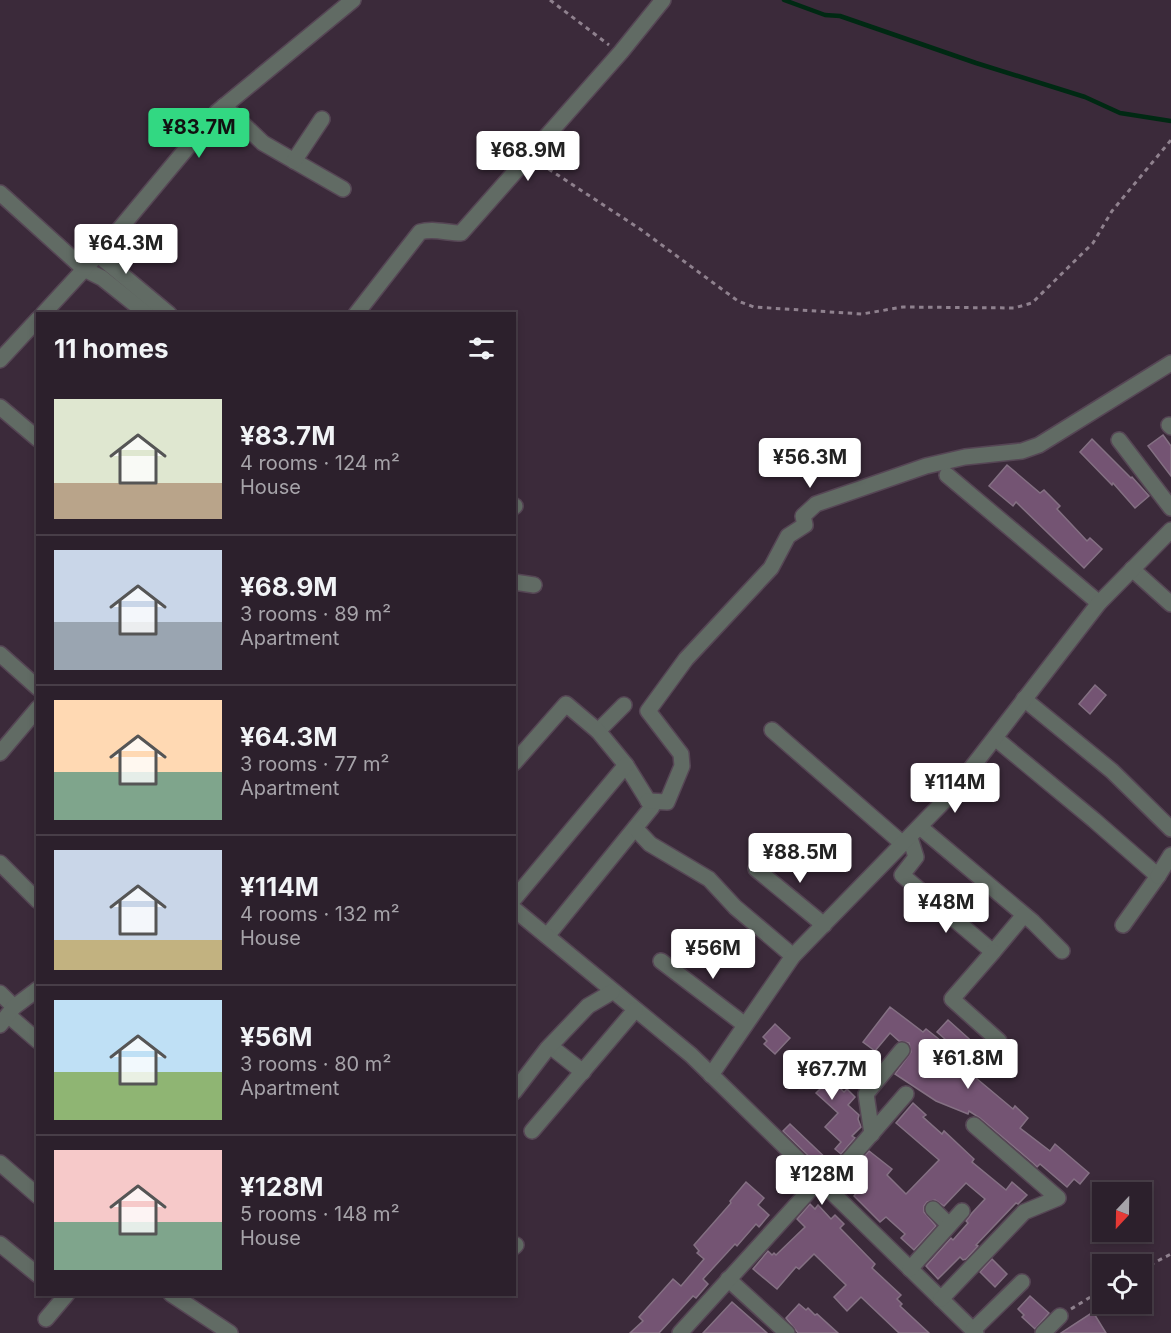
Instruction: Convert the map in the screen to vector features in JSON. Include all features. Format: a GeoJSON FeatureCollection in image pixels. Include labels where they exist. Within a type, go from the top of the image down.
{"type":"FeatureCollection","features":[{"type":"Feature","properties":{"kind":"street"},"geometry":{"type":"LineString","coordinates":[[45,312],[98,254],[217,112],[353,0]]}},
{"type":"Feature","properties":{"kind":"street"},"geometry":{"type":"LineString","coordinates":[[358,312],[420,232],[429,229],[445,233],[461,233],[620,53],[661,1]]}},
{"type":"Feature","properties":{"kind":"street"},"geometry":{"type":"LineString","coordinates":[[224,106],[263,143],[343,189]]}},
{"type":"Feature","properties":{"kind":"street"},"geometry":{"type":"LineString","coordinates":[[294,161],[322,119]]}},
{"type":"Feature","properties":{"kind":"street"},"geometry":{"type":"LineString","coordinates":[[0,193],[84,269],[102,278],[144,312]]}},
{"type":"Feature","properties":{"kind":"street"},"geometry":{"type":"LineString","coordinates":[[98,254],[167,312]]}},
{"type":"Feature","properties":{"kind":"street"},"geometry":{"type":"LineString","coordinates":[[0,360],[36,321]]}},
{"type":"Feature","properties":{"kind":"street"},"geometry":{"type":"LineString","coordinates":[[648,801],[667,802],[682,766],[681,754],[648,711],[686,659],[771,568],[788,536],[805,525],[802,516],[816,504],[926,466],[965,457],[1022,451],[1039,445],[1171,363]]}},
{"type":"Feature","properties":{"kind":"street"},"geometry":{"type":"LineString","coordinates":[[0,407],[36,437]]}},
{"type":"Feature","properties":{"kind":"street"},"geometry":{"type":"LineString","coordinates":[[1119,440],[1171,508]]}},
{"type":"Feature","properties":{"kind":"street"},"geometry":{"type":"LineString","coordinates":[[947,475],[1099,603]]}},
{"type":"Feature","properties":{"kind":"street"},"geometry":{"type":"LineString","coordinates":[[711,1075],[794,956],[952,793],[1099,603],[1171,530]]}},
{"type":"Feature","properties":{"kind":"street"},"geometry":{"type":"LineString","coordinates":[[1132,569],[1171,604]]}},
{"type":"Feature","properties":{"kind":"street"},"geometry":{"type":"LineString","coordinates":[[516,582],[534,585]]}},
{"type":"Feature","properties":{"kind":"street"},"geometry":{"type":"LineString","coordinates":[[0,654],[36,686]]}},
{"type":"Feature","properties":{"kind":"street"},"geometry":{"type":"LineString","coordinates":[[1024,699],[1112,771],[1171,829]]}},
{"type":"Feature","properties":{"kind":"street"},"geometry":{"type":"LineString","coordinates":[[516,761],[566,704],[598,731],[626,765],[652,807],[547,936]]}},
{"type":"Feature","properties":{"kind":"street"},"geometry":{"type":"LineString","coordinates":[[598,731],[624,705]]}},
{"type":"Feature","properties":{"kind":"street"},"geometry":{"type":"LineString","coordinates":[[0,753],[36,710]]}},
{"type":"Feature","properties":{"kind":"street"},"geometry":{"type":"LineString","coordinates":[[772,730],[906,841],[916,857],[902,874],[993,952]]}},
{"type":"Feature","properties":{"kind":"street"},"geometry":{"type":"LineString","coordinates":[[995,738],[1158,876]]}},
{"type":"Feature","properties":{"kind":"street"},"geometry":{"type":"LineString","coordinates":[[516,897],[626,765]]}},
{"type":"Feature","properties":{"kind":"street"},"geometry":{"type":"LineString","coordinates":[[920,826],[1024,915],[1062,951]]}},
{"type":"Feature","properties":{"kind":"street"},"geometry":{"type":"LineString","coordinates":[[635,828],[650,844],[709,879],[735,907],[794,956]]}},
{"type":"Feature","properties":{"kind":"street"},"geometry":{"type":"LineString","coordinates":[[1123,925],[1171,855]]}},
{"type":"Feature","properties":{"kind":"street"},"geometry":{"type":"LineString","coordinates":[[0,862],[36,899]]}},
{"type":"Feature","properties":{"kind":"street"},"geometry":{"type":"LineString","coordinates":[[756,869],[824,925]]}},
{"type":"Feature","properties":{"kind":"street"},"geometry":{"type":"LineString","coordinates":[[516,911],[690,1055],[974,1332],[1022,1282]]}},
{"type":"Feature","properties":{"kind":"street"},"geometry":{"type":"LineString","coordinates":[[999,1041],[952,999],[1024,915]]}},
{"type":"Feature","properties":{"kind":"street"},"geometry":{"type":"LineString","coordinates":[[662,961],[745,1025]]}},
{"type":"Feature","properties":{"kind":"street"},"geometry":{"type":"LineString","coordinates":[[7,1016],[36,991]]}},
{"type":"Feature","properties":{"kind":"street"},"geometry":{"type":"LineString","coordinates":[[516,1089],[550,1046],[588,1006],[612,992]]}},
{"type":"Feature","properties":{"kind":"street"},"geometry":{"type":"LineString","coordinates":[[0,993],[7,1016],[36,1039]]}},
{"type":"Feature","properties":{"kind":"street"},"geometry":{"type":"LineString","coordinates":[[532,1131],[635,1011]]}},
{"type":"Feature","properties":{"kind":"street"},"geometry":{"type":"LineString","coordinates":[[550,1046],[583,1072]]}},
{"type":"Feature","properties":{"kind":"street"},"geometry":{"type":"LineString","coordinates":[[872,1134],[866,1094],[902,1050]]}},
{"type":"Feature","properties":{"kind":"street"},"geometry":{"type":"LineString","coordinates":[[680,1333],[728,1280],[872,1134],[906,1094]]}},
{"type":"Feature","properties":{"kind":"street"},"geometry":{"type":"LineString","coordinates":[[941,1299],[1024,1212],[1058,1198],[974,1125]]}},
{"type":"Feature","properties":{"kind":"street"},"geometry":{"type":"LineString","coordinates":[[0,1163],[36,1194]]}},
{"type":"Feature","properties":{"kind":"street"},"geometry":{"type":"LineString","coordinates":[[933,1209],[949,1225]]}},
{"type":"Feature","properties":{"kind":"street"},"geometry":{"type":"LineString","coordinates":[[910,1269],[962,1211]]}},
{"type":"Feature","properties":{"kind":"street"},"geometry":{"type":"LineString","coordinates":[[0,1244],[36,1273]]}},
{"type":"Feature","properties":{"kind":"street"},"geometry":{"type":"LineString","coordinates":[[728,1280],[788,1333]]}},
{"type":"Feature","properties":{"kind":"street"},"geometry":{"type":"LineString","coordinates":[[46,1319],[63,1296]]}},
{"type":"Feature","properties":{"kind":"street"},"geometry":{"type":"LineString","coordinates":[[174,1296],[230,1333]]}},
{"type":"Feature","properties":{"kind":"street"},"geometry":{"type":"LineString","coordinates":[[1043,1333],[1060,1316]]}},
{"type":"Feature","properties":{"kind":"path"},"geometry":{"type":"LineString","coordinates":[[550,0],[620,53]]}},
{"type":"Feature","properties":{"kind":"path"},"geometry":{"type":"LineString","coordinates":[[529,156],[640,229],[738,301],[754,307],[862,314],[903,308],[1014,308],[1032,303],[1093,243],[1112,211],[1171,140]]}},
{"type":"Feature","properties":{"kind":"path"},"geometry":{"type":"LineString","coordinates":[[1152,1264],[1171,1254]]}},
{"type":"Feature","properties":{"kind":"path"},"geometry":{"type":"LineString","coordinates":[[1060,1316],[1092,1296]]}},
{"type":"Feature","properties":{"kind":"building"},"geometry":{"type":"Polygon","coordinates":[[[1163,435],[1171,446],[1171,476],[1148,446],[1163,435]]]}},
{"type":"Feature","properties":{"kind":"building"},"geometry":{"type":"Polygon","coordinates":[[[1092,439],[1149,496],[1135,508],[1113,483],[1112,485],[1080,452],[1092,439]]]}},
{"type":"Feature","properties":{"kind":"building"},"geometry":{"type":"Polygon","coordinates":[[[1007,465],[1040,493],[1044,490],[1060,506],[1057,509],[1087,541],[1090,538],[1102,549],[1084,568],[1016,502],[1013,506],[989,486],[1007,465]]]}},
{"type":"Feature","properties":{"kind":"building"},"geometry":{"type":"Polygon","coordinates":[[[1095,685],[1106,695],[1090,714],[1079,704],[1095,685]]]}},
{"type":"Feature","properties":{"kind":"building"},"geometry":{"type":"Polygon","coordinates":[[[890,1007],[923,1032],[926,1029],[940,1040],[924,1060],[950,1071],[963,1055],[937,1032],[948,1020],[986,1054],[970,1073],[1013,1109],[1015,1106],[1028,1118],[1020,1128],[1050,1151],[1055,1144],[1089,1173],[1080,1184],[1074,1179],[1067,1187],[1040,1164],[1037,1167],[980,1118],[969,1111],[968,1114],[936,1101],[895,1074],[911,1052],[909,1043],[899,1041],[890,1033],[875,1051],[863,1042],[890,1007]]]}},
{"type":"Feature","properties":{"kind":"building"},"geometry":{"type":"Polygon","coordinates":[[[775,1024],[790,1038],[775,1054],[764,1044],[767,1041],[763,1037],[775,1024]]]}},
{"type":"Feature","properties":{"kind":"building"},"geometry":{"type":"Polygon","coordinates":[[[804,1053],[830,1072],[827,1076],[844,1092],[847,1089],[855,1097],[848,1105],[859,1115],[861,1127],[852,1136],[855,1138],[841,1154],[835,1149],[841,1142],[825,1127],[838,1113],[816,1093],[820,1089],[792,1068],[804,1053]]]}},
{"type":"Feature","properties":{"kind":"building"},"geometry":{"type":"Polygon","coordinates":[[[861,1053],[876,1066],[867,1077],[852,1063],[861,1053]]]}},
{"type":"Feature","properties":{"kind":"building"},"geometry":{"type":"Polygon","coordinates":[[[913,1103],[926,1115],[923,1117],[942,1134],[944,1131],[974,1159],[972,1162],[1006,1190],[1012,1182],[1027,1195],[1018,1204],[1016,1203],[976,1245],[978,1246],[966,1259],[963,1260],[960,1257],[938,1279],[926,1266],[968,1223],[966,1221],[985,1199],[966,1183],[944,1206],[935,1200],[927,1202],[924,1212],[936,1226],[914,1250],[901,1238],[905,1234],[886,1217],[880,1222],[854,1196],[861,1187],[857,1183],[862,1178],[857,1174],[859,1171],[855,1167],[869,1151],[892,1169],[887,1175],[906,1194],[939,1160],[896,1123],[913,1103]]]}},
{"type":"Feature","properties":{"kind":"building"},"geometry":{"type":"Polygon","coordinates":[[[790,1124],[832,1164],[825,1172],[783,1131],[790,1124]]]}},
{"type":"Feature","properties":{"kind":"building"},"geometry":{"type":"Polygon","coordinates":[[[746,1182],[764,1198],[758,1205],[769,1215],[759,1227],[756,1224],[737,1246],[735,1244],[703,1279],[708,1284],[696,1298],[693,1296],[659,1333],[630,1333],[643,1321],[639,1317],[673,1279],[681,1286],[704,1259],[697,1253],[699,1251],[694,1245],[746,1182]]]}},
{"type":"Feature","properties":{"kind":"building"},"geometry":{"type":"Polygon","coordinates":[[[810,1204],[815,1209],[818,1205],[831,1219],[835,1215],[844,1224],[840,1228],[875,1264],[872,1268],[901,1295],[897,1299],[902,1304],[900,1306],[929,1333],[899,1333],[861,1297],[847,1311],[834,1297],[846,1285],[814,1254],[799,1269],[796,1267],[777,1289],[753,1269],[768,1251],[776,1255],[805,1227],[797,1219],[810,1204]]]}},
{"type":"Feature","properties":{"kind":"building"},"geometry":{"type":"Polygon","coordinates":[[[992,1259],[1007,1274],[995,1287],[980,1272],[992,1259]]]}},
{"type":"Feature","properties":{"kind":"building"},"geometry":{"type":"Polygon","coordinates":[[[1030,1296],[1049,1313],[1035,1329],[1022,1317],[1024,1315],[1018,1309],[1030,1296]]]}},
{"type":"Feature","properties":{"kind":"building"},"geometry":{"type":"Polygon","coordinates":[[[732,1302],[767,1333],[703,1333],[732,1302]]]}},
{"type":"Feature","properties":{"kind":"building"},"geometry":{"type":"Polygon","coordinates":[[[799,1304],[806,1310],[808,1308],[815,1315],[817,1314],[838,1333],[798,1333],[786,1318],[799,1304]]]}},
{"type":"Feature","properties":{"kind":"building"},"geometry":{"type":"Polygon","coordinates":[[[1092,1313],[1106,1333],[1061,1333],[1092,1313]]]}},
{"type":"Feature","properties":{"kind":"waterway"},"geometry":{"type":"LineString","coordinates":[[784,0],[825,15],[840,16],[976,63],[1085,97],[1120,113],[1171,121]]}}]}
